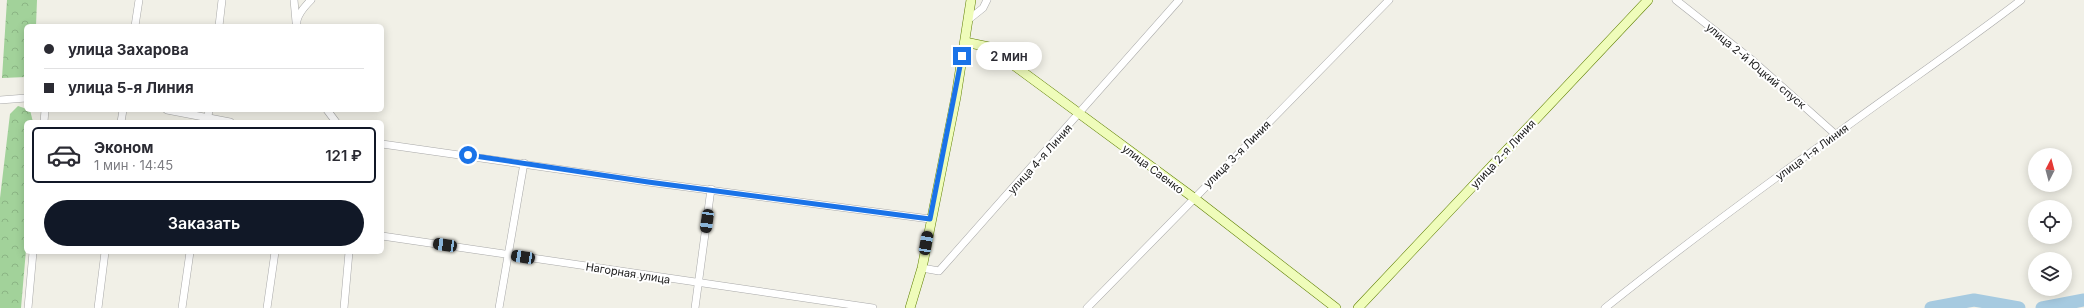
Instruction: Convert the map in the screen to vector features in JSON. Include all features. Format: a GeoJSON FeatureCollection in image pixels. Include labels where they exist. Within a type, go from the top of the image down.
{"type":"FeatureCollection","features":[{"type":"Feature","properties":{"kind":"street"},"geometry":{"type":"LineString","coordinates":[[135,24],[139,0]]}},
{"type":"Feature","properties":{"kind":"street"},"geometry":{"type":"LineString","coordinates":[[219,24],[222,0]]}},
{"type":"Feature","properties":{"kind":"street"},"geometry":{"type":"LineString","coordinates":[[294,0],[296,24]]}},
{"type":"Feature","properties":{"kind":"street"},"geometry":{"type":"LineString","coordinates":[[296,24],[304,7],[311,0]]}},
{"type":"Feature","properties":{"kind":"street"},"geometry":{"type":"LineString","coordinates":[[910,308],[922,268],[930,219],[956,97],[971,0]]}},
{"type":"Feature","properties":{"kind":"street"},"geometry":{"type":"LineString","coordinates":[[968,20],[983,8],[987,0]]}},
{"type":"Feature","properties":{"kind":"street","name":"улица 4-я Линия"},"geometry":{"type":"LineString","coordinates":[[922,268],[939,271],[1080,114],[1179,0]]}},
{"type":"Feature","properties":{"kind":"street","name":"улица 3-я Линия"},"geometry":{"type":"LineString","coordinates":[[1087,308],[1389,0]]}},
{"type":"Feature","properties":{"kind":"street","name":"улица 2-я Линия"},"geometry":{"type":"LineString","coordinates":[[1358,308],[1648,0]]}},
{"type":"Feature","properties":{"kind":"street","name":"улица 2-й Юцкий спуск"},"geometry":{"type":"LineString","coordinates":[[1676,0],[1752,60],[1835,134]]}},
{"type":"Feature","properties":{"kind":"street","name":"улица 1-я Линия"},"geometry":{"type":"LineString","coordinates":[[1605,308],[1654,269],[1835,134],[1964,44],[2021,0]]}},
{"type":"Feature","properties":{"kind":"street","name":"улица Саенко"},"geometry":{"type":"LineString","coordinates":[[965,42],[989,47],[1194,198],[1336,308]]}},
{"type":"Feature","properties":{"kind":"street"},"geometry":{"type":"LineString","coordinates":[[0,100],[24,98]]}},
{"type":"Feature","properties":{"kind":"street"},"geometry":{"type":"LineString","coordinates":[[179,112],[221,120]]}},
{"type":"Feature","properties":{"kind":"street"},"geometry":{"type":"LineString","coordinates":[[384,144],[524,163],[648,182],[711,189],[930,219]]}},
{"type":"Feature","properties":{"kind":"street"},"geometry":{"type":"LineString","coordinates":[[499,308],[524,163]]}},
{"type":"Feature","properties":{"kind":"street"},"geometry":{"type":"LineString","coordinates":[[696,308],[711,189]]}},
{"type":"Feature","properties":{"kind":"street","name":"Нагорная улица"},"geometry":{"type":"LineString","coordinates":[[384,236],[873,308]]}},
{"type":"Feature","properties":{"kind":"street"},"geometry":{"type":"LineString","coordinates":[[28,308],[33,254]]}},
{"type":"Feature","properties":{"kind":"street"},"geometry":{"type":"LineString","coordinates":[[98,308],[105,254]]}},
{"type":"Feature","properties":{"kind":"street"},"geometry":{"type":"LineString","coordinates":[[182,308],[190,254]]}},
{"type":"Feature","properties":{"kind":"street"},"geometry":{"type":"LineString","coordinates":[[267,308],[275,254]]}},
{"type":"Feature","properties":{"kind":"street"},"geometry":{"type":"LineString","coordinates":[[344,308],[349,254]]}},
{"type":"Feature","properties":{"kind":"green space"},"geometry":{"type":"Polygon","coordinates":[[[7,0],[37,0],[36,24],[24,24],[24,77],[2,78],[7,0]]]}},
{"type":"Feature","properties":{"kind":"green space"},"geometry":{"type":"Polygon","coordinates":[[[18,106],[24,108],[24,112],[30,112],[32,120],[24,120],[24,254],[26,254],[21,308],[0,308],[0,198],[10,114],[18,106]]]}},
{"type":"Feature","properties":{"kind":"waterway"},"geometry":{"type":"LineString","coordinates":[[1931,308],[1974,300],[2019,308]]}},
{"type":"Feature","properties":{"kind":"waterway"},"geometry":{"type":"LineString","coordinates":[[2042,308],[2084,300]]}},
{"type":"Feature","properties":{"kind":"route"},"geometry":{"type":"LineString","coordinates":[[468,155],[648,182],[711,189],[930,219],[956,97],[962,56]]}}]}
